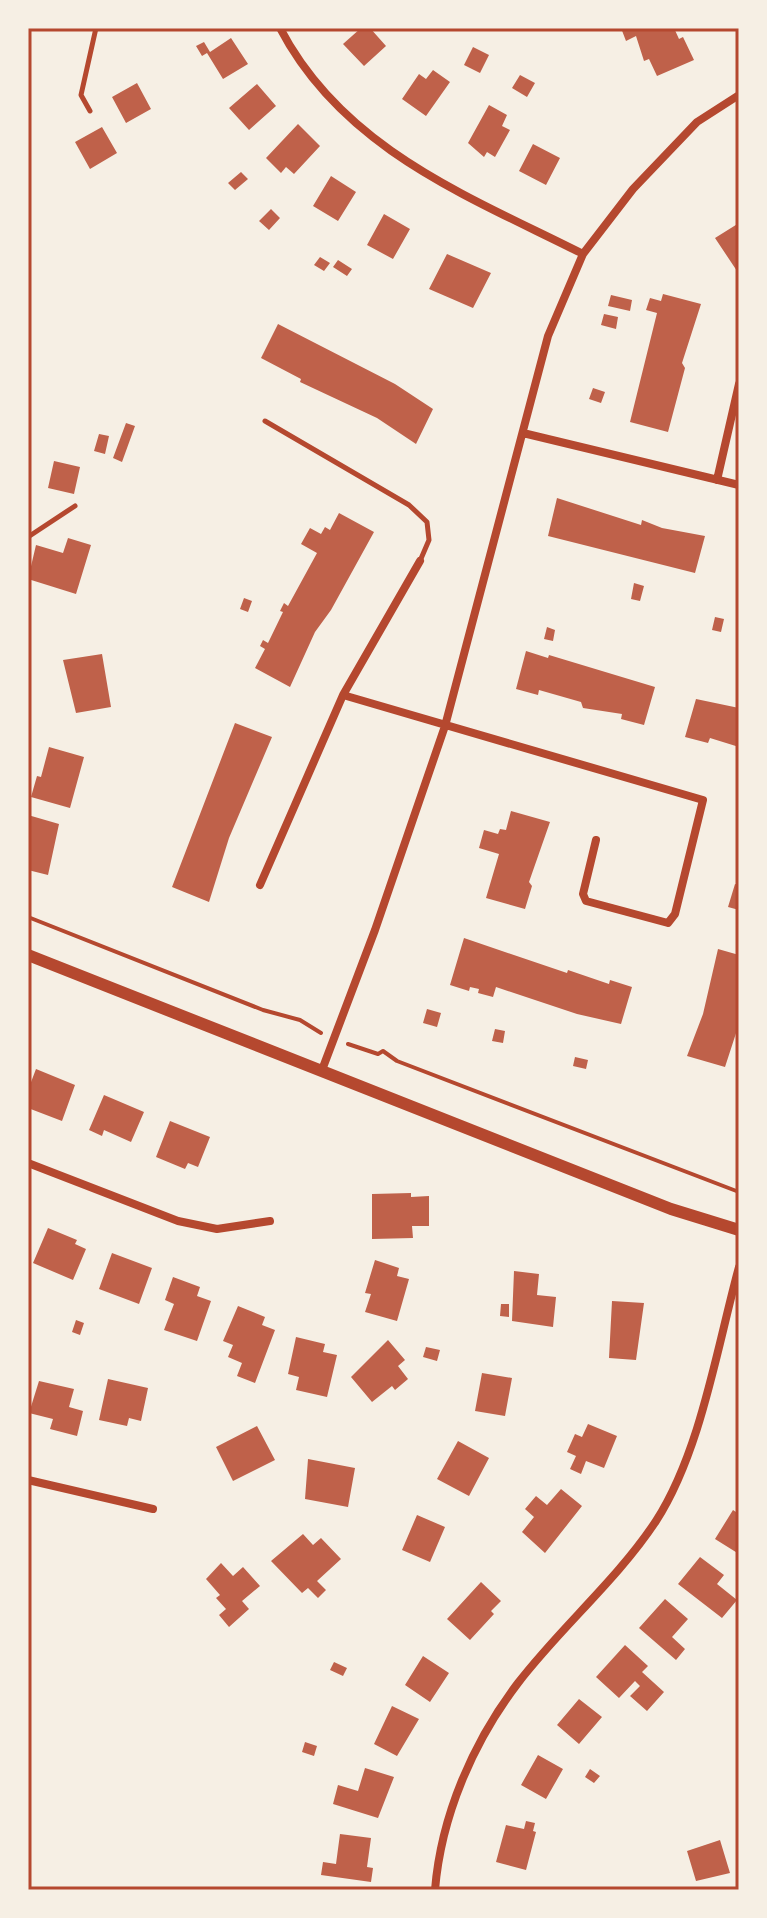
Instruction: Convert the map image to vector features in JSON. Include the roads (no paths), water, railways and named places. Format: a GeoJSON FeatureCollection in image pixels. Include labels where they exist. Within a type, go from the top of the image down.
{"type":"FeatureCollection","features":[{"type":"Feature","properties":{"kind":"street"},"geometry":{"type":"LineString","coordinates":[[280,28],[321,92],[367,136],[407,164],[583,254]]}},
{"type":"Feature","properties":{"kind":"street"},"geometry":{"type":"LineString","coordinates":[[322,1070],[445,726],[548,336],[583,254],[633,189],[697,122],[739,95]]}},
{"type":"Feature","properties":{"kind":"street"},"geometry":{"type":"LineString","coordinates":[[717,480],[739,384]]}},
{"type":"Feature","properties":{"kind":"street"},"geometry":{"type":"LineString","coordinates":[[523,433],[739,485]]}},
{"type":"Feature","properties":{"kind":"street"},"geometry":{"type":"LineString","coordinates":[[260,885],[343,695],[420,561]]}},
{"type":"Feature","properties":{"kind":"street"},"geometry":{"type":"LineString","coordinates":[[343,695],[703,800],[675,914],[673,921],[668,923],[586,901],[583,894],[596,840]]}},
{"type":"Feature","properties":{"kind":"street"},"geometry":{"type":"LineString","coordinates":[[28,955],[671,1209],[739,1230]]}},
{"type":"Feature","properties":{"kind":"street"},"geometry":{"type":"LineString","coordinates":[[28,1163],[178,1221],[217,1229],[270,1221]]}},
{"type":"Feature","properties":{"kind":"street"},"geometry":{"type":"LineString","coordinates":[[435,1890],[437,1867],[452,1808],[469,1762],[491,1722],[518,1683],[634,1550],[656,1520],[680,1474],[739,1267]]}},
{"type":"Feature","properties":{"kind":"street"},"geometry":{"type":"LineString","coordinates":[[28,1480],[153,1509]]}},
{"type":"Feature","properties":{"kind":"lane"},"geometry":{"type":"LineString","coordinates":[[90,111],[81,95],[96,28]]}},
{"type":"Feature","properties":{"kind":"lane"},"geometry":{"type":"LineString","coordinates":[[265,421],[409,505],[427,522],[429,540],[420,561]]}},
{"type":"Feature","properties":{"kind":"lane"},"geometry":{"type":"LineString","coordinates":[[28,537],[75,506]]}}]}
